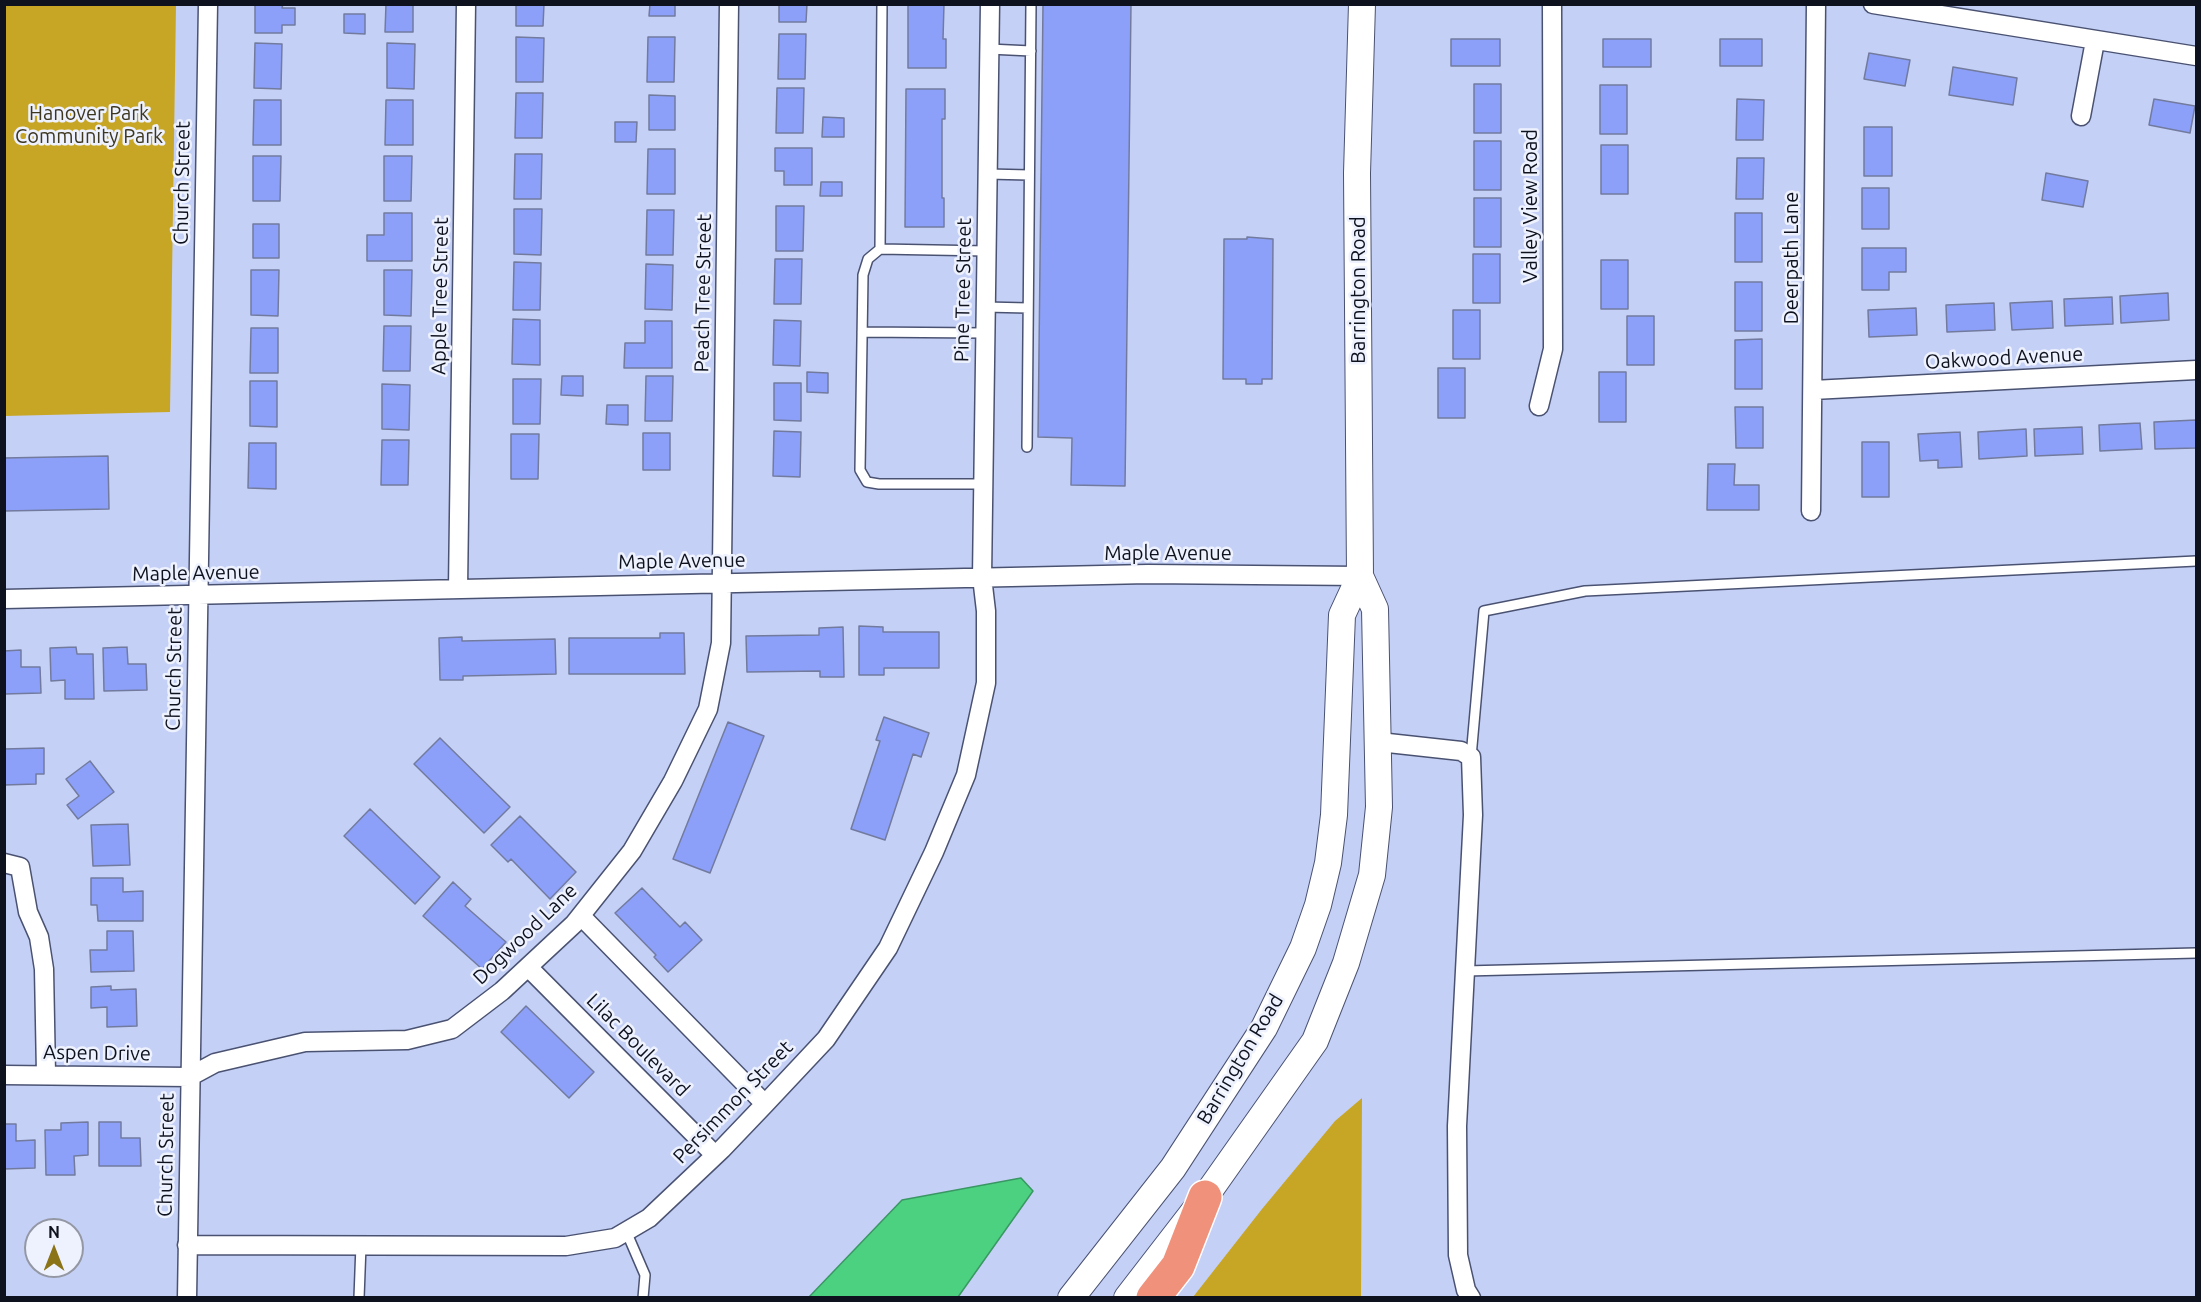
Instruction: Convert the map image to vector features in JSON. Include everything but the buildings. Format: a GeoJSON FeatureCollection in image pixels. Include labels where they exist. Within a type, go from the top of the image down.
{"type":"FeatureCollection","features":[{"type":"Feature","properties":{"kind":"highway"},"geometry":{"type":"LineString","coordinates":[[1153,1298],[1178,1266],[1205,1197]]}},
{"type":"Feature","properties":{"kind":"main road","name":"Barrington Road"},"geometry":{"type":"LineString","coordinates":[[1127,1298],[1205,1197],[1315,1041],[1346,963],[1372,875],[1379,807],[1375,609],[1360,576],[1358,173],[1362,4]]}},
{"type":"Feature","properties":{"kind":"main road","name":"Barrington Road"},"geometry":{"type":"LineString","coordinates":[[1071,1298],[1173,1168],[1264,1028],[1303,948],[1318,905],[1328,863],[1334,815],[1342,615],[1360,576]]}},
{"type":"Feature","properties":{"kind":"street","name":"Church Street"},"geometry":{"type":"LineString","coordinates":[[187,1298],[208,4]]}},
{"type":"Feature","properties":{"kind":"street","name":"Apple Tree Street"},"geometry":{"type":"LineString","coordinates":[[458,588],[466,4]]}},
{"type":"Feature","properties":{"kind":"street","name":"Peach Tree Street"},"geometry":{"type":"LineString","coordinates":[[722,583],[729,4]]}},
{"type":"Feature","properties":{"kind":"street","name":"Pine Tree Street"},"geometry":{"type":"LineString","coordinates":[[982,577],[990,4]]}},
{"type":"Feature","properties":{"kind":"street","name":"Valley View Road"},"geometry":{"type":"LineString","coordinates":[[1539,406],[1552,349],[1552,4]]}},
{"type":"Feature","properties":{"kind":"street","name":"Deerpath Lane"},"geometry":{"type":"LineString","coordinates":[[1811,511],[1815,4]]}},
{"type":"Feature","properties":{"kind":"street"},"geometry":{"type":"LineString","coordinates":[[1873,4],[2196,56]]}},
{"type":"Feature","properties":{"kind":"street"},"geometry":{"type":"LineString","coordinates":[[2081,116],[2095,41]]}},
{"type":"Feature","properties":{"kind":"street","name":"Oakwood Avenue"},"geometry":{"type":"LineString","coordinates":[[1813,390],[2196,370]]}},
{"type":"Feature","properties":{"kind":"street","name":"Maple Avenue"},"geometry":{"type":"LineString","coordinates":[[4,599],[1148,574],[1360,576]]}},
{"type":"Feature","properties":{"kind":"street","name":"Persimmon Street"},"geometry":{"type":"LineString","coordinates":[[187,1245],[566,1246],[615,1238],[649,1218],[716,1155],[826,1039],[888,948],[966,775],[986,683],[986,611],[982,577]]}},
{"type":"Feature","properties":{"kind":"street","name":"Dogwood Lane"},"geometry":{"type":"LineString","coordinates":[[189,1077],[215,1063],[305,1042],[408,1040],[452,1029],[502,991],[528,967],[581,916],[632,850],[673,782],[708,709],[721,642],[722,583]]}},
{"type":"Feature","properties":{"kind":"street"},"geometry":{"type":"LineString","coordinates":[[1379,742],[1461,751],[1471,757],[1473,815],[1457,1126],[1458,1255],[1466,1290],[1471,1298]]}},
{"type":"Feature","properties":{"kind":"street"},"geometry":{"type":"LineString","coordinates":[[4,863],[20,867],[28,912],[39,937],[44,969],[46,1074]]}},
{"type":"Feature","properties":{"kind":"street"},"geometry":{"type":"LineString","coordinates":[[581,916],[765,1104]]}},
{"type":"Feature","properties":{"kind":"street","name":"Lilac Boulevard"},"geometry":{"type":"LineString","coordinates":[[528,967],[716,1155]]}},
{"type":"Feature","properties":{"kind":"street","name":"Aspen Drive"},"geometry":{"type":"LineString","coordinates":[[4,1075],[189,1077]]}},
{"type":"Feature","properties":{"kind":"lane"},"geometry":{"type":"LineString","coordinates":[[880,249],[882,4]]}},
{"type":"Feature","properties":{"kind":"lane"},"geometry":{"type":"LineString","coordinates":[[1027,447],[1031,4]]}},
{"type":"Feature","properties":{"kind":"lane"},"geometry":{"type":"LineString","coordinates":[[990,49],[1030,51]]}},
{"type":"Feature","properties":{"kind":"lane"},"geometry":{"type":"LineString","coordinates":[[988,174],[1029,175]]}},
{"type":"Feature","properties":{"kind":"lane"},"geometry":{"type":"LineString","coordinates":[[983,484],[867,482],[860,470],[862,332],[863,275],[868,259],[880,249],[987,251]]}},
{"type":"Feature","properties":{"kind":"lane"},"geometry":{"type":"LineString","coordinates":[[985,307],[1028,308]]}},
{"type":"Feature","properties":{"kind":"lane"},"geometry":{"type":"LineString","coordinates":[[862,332],[984,333]]}},
{"type":"Feature","properties":{"kind":"lane"},"geometry":{"type":"LineString","coordinates":[[1471,757],[1484,611],[1585,591],[2196,561]]}},
{"type":"Feature","properties":{"kind":"lane"},"geometry":{"type":"LineString","coordinates":[[1465,971],[2196,952]]}},
{"type":"Feature","properties":{"kind":"lane"},"geometry":{"type":"LineString","coordinates":[[626,1231],[645,1275],[643,1298]]}},
{"type":"Feature","properties":{"kind":"lane"},"geometry":{"type":"LineString","coordinates":[[359,1298],[360,1245]]}},
{"type":"Feature","properties":{"kind":"green space","name":"Hanover Park Community Park"},"geometry":{"type":"Polygon","coordinates":[[[4,5],[176,5],[170,412],[5,416],[4,5]]]}},
{"type":"Feature","properties":{"kind":"green space"},"geometry":{"type":"Polygon","coordinates":[[[1362,1098],[1361,1297],[1193,1297],[1335,1121],[1362,1098]]]}},
{"type":"Feature","properties":{"kind":"shaded area"},"geometry":{"type":"Polygon","coordinates":[[[1021,1178],[1033,1191],[958,1297],[809,1297],[902,1200],[1021,1178]]]}}]}
